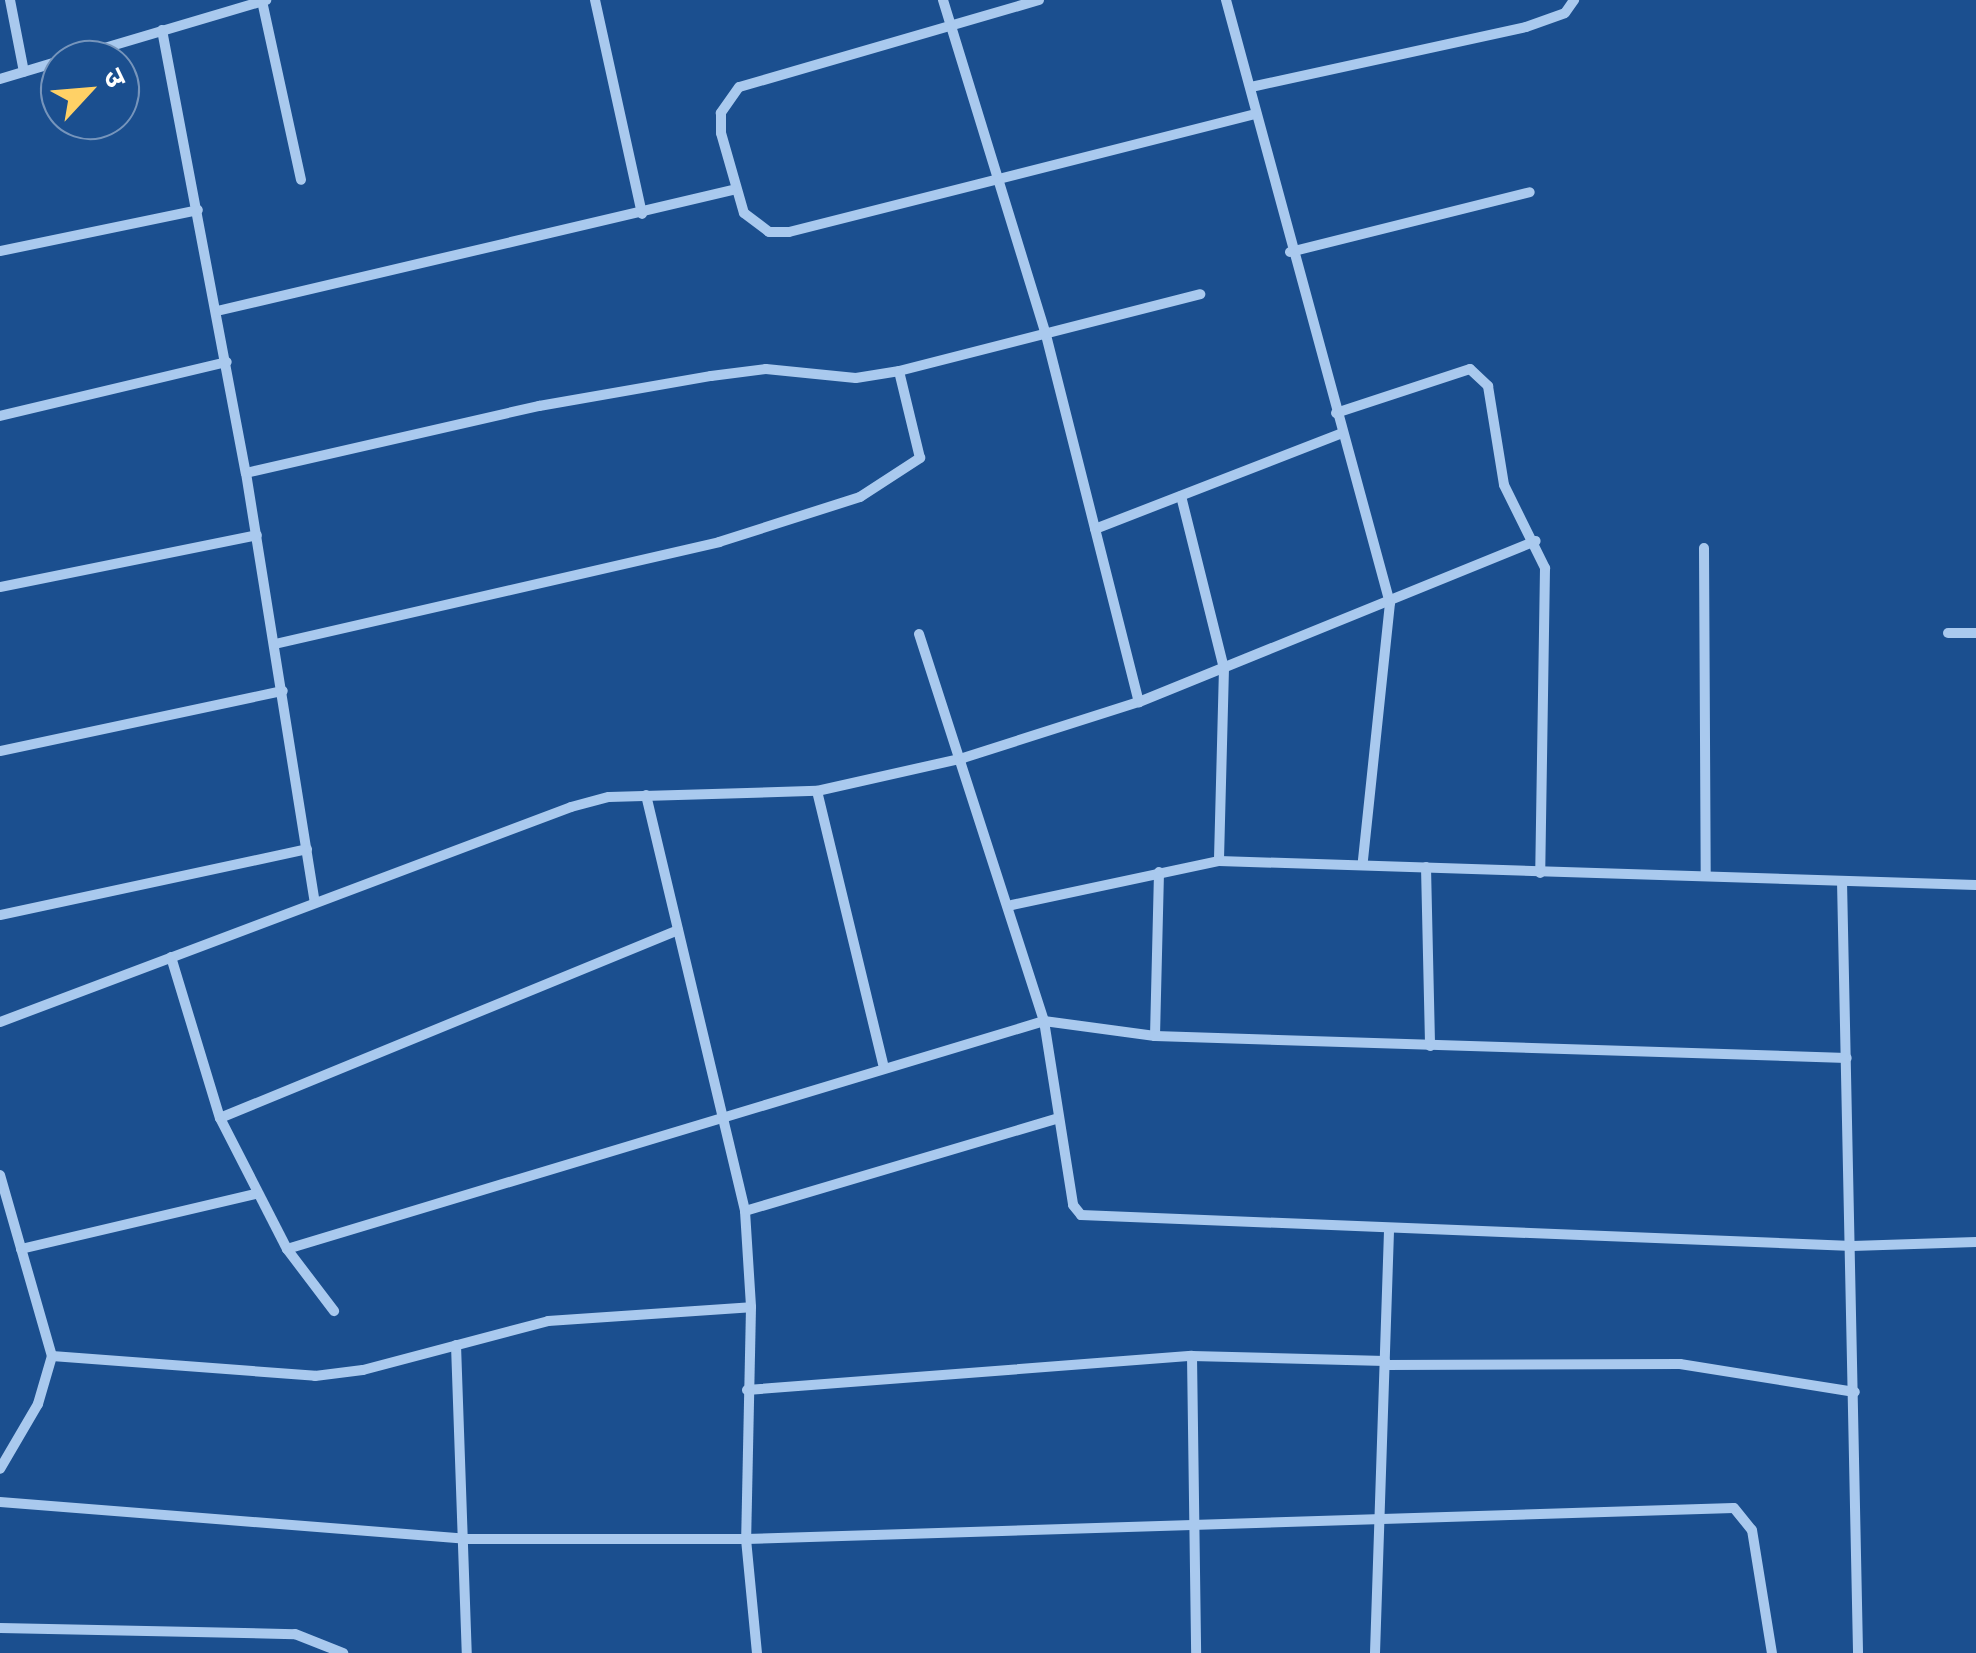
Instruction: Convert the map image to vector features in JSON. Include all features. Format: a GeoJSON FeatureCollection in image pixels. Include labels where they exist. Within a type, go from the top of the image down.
{"type":"FeatureCollection","features":[{"type":"Feature","properties":{"kind":"street"},"geometry":{"type":"LineString","coordinates":[[10,0],[24,72]]}},
{"type":"Feature","properties":{"kind":"street"},"geometry":{"type":"LineString","coordinates":[[596,0],[642,214]]}},
{"type":"Feature","properties":{"kind":"street"},"geometry":{"type":"LineString","coordinates":[[943,0],[996,183],[1046,335],[1139,702]]}},
{"type":"Feature","properties":{"kind":"street"},"geometry":{"type":"LineString","coordinates":[[1039,0],[739,87],[721,114],[733,190],[755,226],[789,232],[996,183],[1256,114]]}},
{"type":"Feature","properties":{"kind":"street"},"geometry":{"type":"LineString","coordinates":[[1226,0],[1290,252],[1390,603],[1362,862]]}},
{"type":"Feature","properties":{"kind":"street"},"geometry":{"type":"LineString","coordinates":[[1251,87],[1526,27],[1565,13],[1574,0]]}},
{"type":"Feature","properties":{"kind":"street"},"geometry":{"type":"LineString","coordinates":[[130,40],[264,1],[301,180]]}},
{"type":"Feature","properties":{"kind":"street"},"geometry":{"type":"LineString","coordinates":[[162,30],[227,362],[315,902]]}},
{"type":"Feature","properties":{"kind":"street"},"geometry":{"type":"LineString","coordinates":[[0,78],[40,67]]}},
{"type":"Feature","properties":{"kind":"street"},"geometry":{"type":"LineString","coordinates":[[217,311],[733,190]]}},
{"type":"Feature","properties":{"kind":"street"},"geometry":{"type":"LineString","coordinates":[[1290,252],[1530,192]]}},
{"type":"Feature","properties":{"kind":"street"},"geometry":{"type":"LineString","coordinates":[[0,250],[198,210]]}},
{"type":"Feature","properties":{"kind":"street"},"geometry":{"type":"LineString","coordinates":[[246,473],[539,406],[728,373],[766,369],[856,378],[899,371],[1200,294]]}},
{"type":"Feature","properties":{"kind":"street"},"geometry":{"type":"LineString","coordinates":[[0,416],[227,362]]}},
{"type":"Feature","properties":{"kind":"street"},"geometry":{"type":"LineString","coordinates":[[274,644],[734,539],[860,497],[919,463],[899,371]]}},
{"type":"Feature","properties":{"kind":"street"},"geometry":{"type":"LineString","coordinates":[[1336,413],[1454,372],[1481,375],[1488,386],[1504,485],[1536,541],[1547,592],[1540,873]]}},
{"type":"Feature","properties":{"kind":"street"},"geometry":{"type":"LineString","coordinates":[[1095,528],[1342,433]]}},
{"type":"Feature","properties":{"kind":"street"},"geometry":{"type":"LineString","coordinates":[[1181,496],[1224,668],[1219,862]]}},
{"type":"Feature","properties":{"kind":"street"},"geometry":{"type":"LineString","coordinates":[[0,587],[257,536]]}},
{"type":"Feature","properties":{"kind":"street"},"geometry":{"type":"LineString","coordinates":[[0,1022],[570,806],[646,795],[818,792],[963,758],[1139,702],[1536,541]]}},
{"type":"Feature","properties":{"kind":"street"},"geometry":{"type":"LineString","coordinates":[[1704,548],[1706,876]]}},
{"type":"Feature","properties":{"kind":"street"},"geometry":{"type":"LineString","coordinates":[[1948,633],[1976,633]]}},
{"type":"Feature","properties":{"kind":"street"},"geometry":{"type":"LineString","coordinates":[[920,634],[1012,905],[1044,1022],[1073,1205],[1088,1220],[1852,1246],[1976,1242]]}},
{"type":"Feature","properties":{"kind":"street"},"geometry":{"type":"LineString","coordinates":[[0,751],[283,691]]}},
{"type":"Feature","properties":{"kind":"street"},"geometry":{"type":"LineString","coordinates":[[818,792],[884,1067]]}},
{"type":"Feature","properties":{"kind":"street"},"geometry":{"type":"LineString","coordinates":[[646,795],[745,1210],[751,1307],[746,1539],[757,1653]]}},
{"type":"Feature","properties":{"kind":"street"},"geometry":{"type":"LineString","coordinates":[[0,915],[307,849]]}},
{"type":"Feature","properties":{"kind":"street"},"geometry":{"type":"LineString","coordinates":[[1012,905],[1219,862],[1362,862],[1540,873],[1976,885]]}},
{"type":"Feature","properties":{"kind":"street"},"geometry":{"type":"LineString","coordinates":[[1426,867],[1430,1046]]}},
{"type":"Feature","properties":{"kind":"street"},"geometry":{"type":"LineString","coordinates":[[1154,1036],[1159,872]]}},
{"type":"Feature","properties":{"kind":"street"},"geometry":{"type":"LineString","coordinates":[[1842,881],[1858,1653]]}},
{"type":"Feature","properties":{"kind":"street"},"geometry":{"type":"LineString","coordinates":[[220,1118],[678,930]]}},
{"type":"Feature","properties":{"kind":"street"},"geometry":{"type":"LineString","coordinates":[[171,957],[220,1118],[287,1249],[334,1311]]}},
{"type":"Feature","properties":{"kind":"street"},"geometry":{"type":"LineString","coordinates":[[287,1249],[1044,1022],[1154,1036],[1847,1058]]}},
{"type":"Feature","properties":{"kind":"street"},"geometry":{"type":"LineString","coordinates":[[745,1210],[1059,1118]]}},
{"type":"Feature","properties":{"kind":"street"},"geometry":{"type":"LineString","coordinates":[[0,1174],[52,1356],[38,1404],[0,1469]]}},
{"type":"Feature","properties":{"kind":"street"},"geometry":{"type":"LineString","coordinates":[[21,1248],[256,1194]]}},
{"type":"Feature","properties":{"kind":"street"},"geometry":{"type":"LineString","coordinates":[[1375,1653],[1389,1231]]}},
{"type":"Feature","properties":{"kind":"street"},"geometry":{"type":"LineString","coordinates":[[52,1356],[315,1376],[363,1370],[548,1321],[751,1307]]}},
{"type":"Feature","properties":{"kind":"street"},"geometry":{"type":"LineString","coordinates":[[456,1344],[466,1539],[466,1653]]}},
{"type":"Feature","properties":{"kind":"street"},"geometry":{"type":"LineString","coordinates":[[747,1390],[1192,1356],[1385,1363],[1680,1364],[1855,1392]]}},
{"type":"Feature","properties":{"kind":"street"},"geometry":{"type":"LineString","coordinates":[[1192,1356],[1199,1521],[1196,1653]]}},
{"type":"Feature","properties":{"kind":"street"},"geometry":{"type":"LineString","coordinates":[[0,1502],[466,1539],[746,1539],[1199,1521],[1734,1508],[1752,1530],[1772,1653]]}},
{"type":"Feature","properties":{"kind":"street"},"geometry":{"type":"LineString","coordinates":[[0,1628],[295,1634],[343,1653]]}}]}
